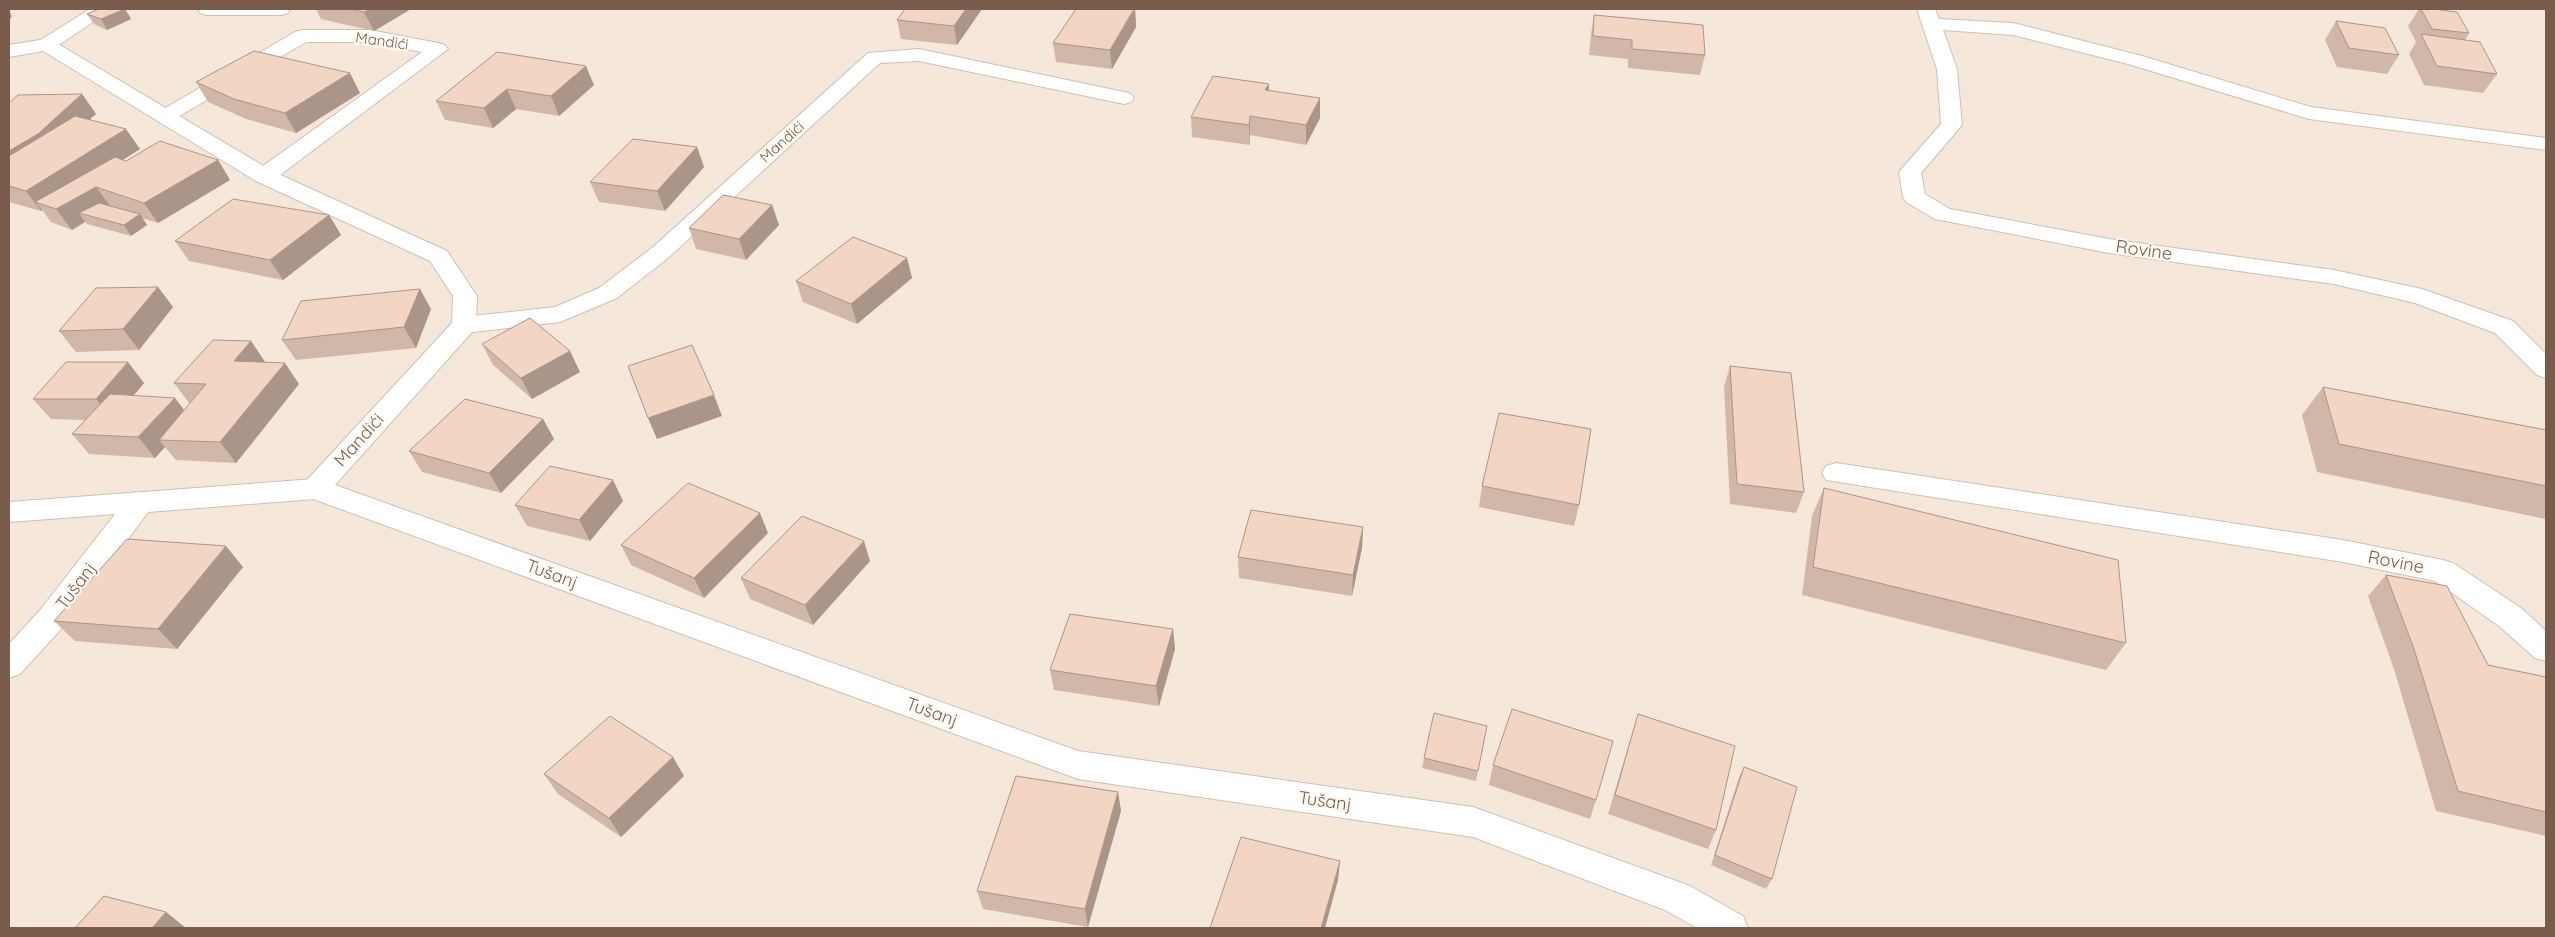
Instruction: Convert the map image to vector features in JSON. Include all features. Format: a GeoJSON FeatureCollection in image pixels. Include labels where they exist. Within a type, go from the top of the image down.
{"type":"FeatureCollection","features":[{"type":"Feature","properties":{"kind":"street"},"geometry":{"type":"LineString","coordinates":[[9,50],[46,45],[103,9]]}},
{"type":"Feature","properties":{"kind":"street"},"geometry":{"type":"LineString","coordinates":[[207,9],[281,9]]}},
{"type":"Feature","properties":{"kind":"street","name":"Rovine"},"geometry":{"type":"LineString","coordinates":[[2546,144],[2309,113],[2135,60],[2013,29],[1929,16],[1947,69],[1952,125],[1910,172],[1914,197],[1943,214],[2109,246],[2334,276],[2422,297],[2504,328],[2546,370]]}},
{"type":"Feature","properties":{"kind":"street","name":"Mandići"},"geometry":{"type":"LineString","coordinates":[[164,117],[302,36],[370,36],[438,49],[264,176]]}},
{"type":"Feature","properties":{"kind":"street"},"geometry":{"type":"LineString","coordinates":[[46,45],[264,176],[439,256],[465,296],[464,325]]}},
{"type":"Feature","properties":{"kind":"street","name":"Mandići"},"geometry":{"type":"LineString","coordinates":[[315,489],[464,325],[560,314],[608,293],[660,254],[875,57],[918,55],[1124,98]]}},
{"type":"Feature","properties":{"kind":"street","name":"Rovine"},"geometry":{"type":"LineString","coordinates":[[1836,473],[2343,551],[2443,571],[2510,618],[2546,649]]}},
{"type":"Feature","properties":{"kind":"street","name":"Tušanj"},"geometry":{"type":"LineString","coordinates":[[9,512],[315,489],[1078,765],[1473,822],[1677,898],[1730,928]]}},
{"type":"Feature","properties":{"kind":"street","name":"Tušanj"},"geometry":{"type":"LineString","coordinates":[[9,665],[52,618],[139,503]]}},
{"type":"Feature","properties":{"kind":"shaded area"},"geometry":{"type":"Polygon","coordinates":[[[9,9],[2546,9],[2546,928],[9,928],[9,9]]]}},
{"type":"Feature","properties":{"kind":"building"},"geometry":{"type":"Polygon","coordinates":[[[99,9],[125,9],[101,19],[87,14],[99,9]]]}},
{"type":"Feature","properties":{"kind":"building"},"geometry":{"type":"Polygon","coordinates":[[[350,9],[370,9],[364,12],[350,9]]]}},
{"type":"Feature","properties":{"kind":"building"},"geometry":{"type":"Polygon","coordinates":[[[905,9],[966,9],[954,26],[897,20],[905,9]]]}},
{"type":"Feature","properties":{"kind":"building"},"geometry":{"type":"Polygon","coordinates":[[[1076,9],[1134,9],[1110,50],[1053,43],[1076,9]]]}},
{"type":"Feature","properties":{"kind":"building"},"geometry":{"type":"Polygon","coordinates":[[[2421,9],[2457,12],[2469,33],[2432,29],[2421,9]]]}},
{"type":"Feature","properties":{"kind":"building"},"geometry":{"type":"Polygon","coordinates":[[[1594,15],[1703,25],[1705,55],[1632,49],[1632,40],[1593,36],[1594,15]]]}},
{"type":"Feature","properties":{"kind":"building"},"geometry":{"type":"Polygon","coordinates":[[[2336,21],[2385,28],[2399,55],[2349,48],[2336,21]]]}},
{"type":"Feature","properties":{"kind":"building"},"geometry":{"type":"Polygon","coordinates":[[[2421,34],[2480,42],[2497,74],[2437,66],[2421,34]]]}},
{"type":"Feature","properties":{"kind":"building"},"geometry":{"type":"Polygon","coordinates":[[[254,51],[350,73],[285,113],[234,99],[196,82],[254,51]]]}},
{"type":"Feature","properties":{"kind":"building"},"geometry":{"type":"Polygon","coordinates":[[[497,52],[586,66],[551,96],[507,89],[484,108],[436,101],[497,52]]]}},
{"type":"Feature","properties":{"kind":"building"},"geometry":{"type":"Polygon","coordinates":[[[1213,76],[1269,84],[1265,90],[1320,98],[1306,125],[1250,116],[1249,125],[1191,117],[1213,76]]]}},
{"type":"Feature","properties":{"kind":"building"},"geometry":{"type":"Polygon","coordinates":[[[82,94],[38,134],[9,151],[9,103],[18,95],[82,94]]]}},
{"type":"Feature","properties":{"kind":"building"},"geometry":{"type":"Polygon","coordinates":[[[75,116],[126,129],[26,191],[9,186],[9,156],[75,116]]]}},
{"type":"Feature","properties":{"kind":"building"},"geometry":{"type":"Polygon","coordinates":[[[633,139],[697,147],[657,191],[590,182],[633,139]]]}},
{"type":"Feature","properties":{"kind":"building"},"geometry":{"type":"Polygon","coordinates":[[[160,141],[218,160],[144,203],[96,187],[56,209],[35,202],[115,157],[126,161],[160,141]]]}},
{"type":"Feature","properties":{"kind":"building"},"geometry":{"type":"Polygon","coordinates":[[[723,195],[772,205],[739,239],[689,228],[723,195]]]}},
{"type":"Feature","properties":{"kind":"building"},"geometry":{"type":"Polygon","coordinates":[[[233,199],[329,215],[270,260],[175,241],[233,199]]]}},
{"type":"Feature","properties":{"kind":"building"},"geometry":{"type":"Polygon","coordinates":[[[99,203],[140,214],[124,225],[79,213],[99,203]]]}},
{"type":"Feature","properties":{"kind":"building"},"geometry":{"type":"Polygon","coordinates":[[[853,237],[907,258],[851,304],[796,281],[853,237]]]}},
{"type":"Feature","properties":{"kind":"building"},"geometry":{"type":"Polygon","coordinates":[[[158,287],[123,329],[59,331],[96,288],[158,287]]]}},
{"type":"Feature","properties":{"kind":"building"},"geometry":{"type":"Polygon","coordinates":[[[420,289],[404,327],[282,340],[301,301],[420,289]]]}},
{"type":"Feature","properties":{"kind":"building"},"geometry":{"type":"Polygon","coordinates":[[[530,318],[570,351],[521,378],[482,344],[530,318]]]}},
{"type":"Feature","properties":{"kind":"building"},"geometry":{"type":"Polygon","coordinates":[[[213,340],[251,341],[234,361],[285,363],[220,442],[159,440],[206,384],[174,383],[213,340]]]}},
{"type":"Feature","properties":{"kind":"building"},"geometry":{"type":"Polygon","coordinates":[[[692,345],[714,395],[648,418],[628,366],[692,345]]]}},
{"type":"Feature","properties":{"kind":"building"},"geometry":{"type":"Polygon","coordinates":[[[66,362],[128,362],[96,399],[33,399],[66,362]]]}},
{"type":"Feature","properties":{"kind":"building"},"geometry":{"type":"Polygon","coordinates":[[[1730,366],[1791,373],[1804,492],[1737,484],[1730,366]]]}},
{"type":"Feature","properties":{"kind":"building"},"geometry":{"type":"Polygon","coordinates":[[[2323,387],[2546,430],[2546,486],[2339,444],[2323,387]]]}},
{"type":"Feature","properties":{"kind":"building"},"geometry":{"type":"Polygon","coordinates":[[[110,394],[175,398],[138,437],[72,434],[110,394]]]}},
{"type":"Feature","properties":{"kind":"building"},"geometry":{"type":"Polygon","coordinates":[[[465,399],[543,419],[489,473],[409,451],[465,399]]]}},
{"type":"Feature","properties":{"kind":"building"},"geometry":{"type":"Polygon","coordinates":[[[1499,413],[1591,429],[1579,505],[1482,486],[1499,413]]]}},
{"type":"Feature","properties":{"kind":"building"},"geometry":{"type":"Polygon","coordinates":[[[550,466],[613,480],[579,520],[515,505],[550,466]]]}},
{"type":"Feature","properties":{"kind":"building"},"geometry":{"type":"Polygon","coordinates":[[[688,483],[760,513],[694,578],[621,545],[688,483]]]}},
{"type":"Feature","properties":{"kind":"building"},"geometry":{"type":"Polygon","coordinates":[[[1824,488],[2118,560],[2126,643],[1813,567],[1824,488]]]}},
{"type":"Feature","properties":{"kind":"building"},"geometry":{"type":"Polygon","coordinates":[[[1251,510],[1363,527],[1353,575],[1238,557],[1251,510]]]}},
{"type":"Feature","properties":{"kind":"building"},"geometry":{"type":"Polygon","coordinates":[[[802,516],[864,541],[805,605],[741,578],[802,516]]]}},
{"type":"Feature","properties":{"kind":"building"},"geometry":{"type":"Polygon","coordinates":[[[127,539],[226,546],[158,629],[54,621],[127,539]]]}},
{"type":"Feature","properties":{"kind":"building"},"geometry":{"type":"Polygon","coordinates":[[[2386,575],[2447,586],[2488,665],[2546,677],[2546,812],[2458,791],[2414,649],[2386,575]]]}},
{"type":"Feature","properties":{"kind":"building"},"geometry":{"type":"Polygon","coordinates":[[[1070,614],[1173,629],[1156,686],[1050,670],[1070,614]]]}},
{"type":"Feature","properties":{"kind":"building"},"geometry":{"type":"Polygon","coordinates":[[[1512,709],[1613,741],[1596,800],[1493,765],[1512,709]]]}},
{"type":"Feature","properties":{"kind":"building"},"geometry":{"type":"Polygon","coordinates":[[[1434,713],[1487,726],[1478,771],[1424,758],[1434,713]]]}},
{"type":"Feature","properties":{"kind":"building"},"geometry":{"type":"Polygon","coordinates":[[[1638,714],[1735,746],[1716,830],[1615,795],[1638,714]]]}},
{"type":"Feature","properties":{"kind":"building"},"geometry":{"type":"Polygon","coordinates":[[[610,716],[673,757],[609,818],[544,774],[610,716]]]}},
{"type":"Feature","properties":{"kind":"building"},"geometry":{"type":"Polygon","coordinates":[[[1744,767],[1797,787],[1772,879],[1715,855],[1744,767]]]}},
{"type":"Feature","properties":{"kind":"building"},"geometry":{"type":"Polygon","coordinates":[[[1016,776],[1118,792],[1085,909],[977,891],[1016,776]]]}},
{"type":"Feature","properties":{"kind":"building"},"geometry":{"type":"Polygon","coordinates":[[[1241,837],[1340,861],[1321,928],[1210,928],[1241,837]]]}},
{"type":"Feature","properties":{"kind":"building"},"geometry":{"type":"Polygon","coordinates":[[[104,896],[166,912],[152,928],[75,928],[104,896]]]}}]}
